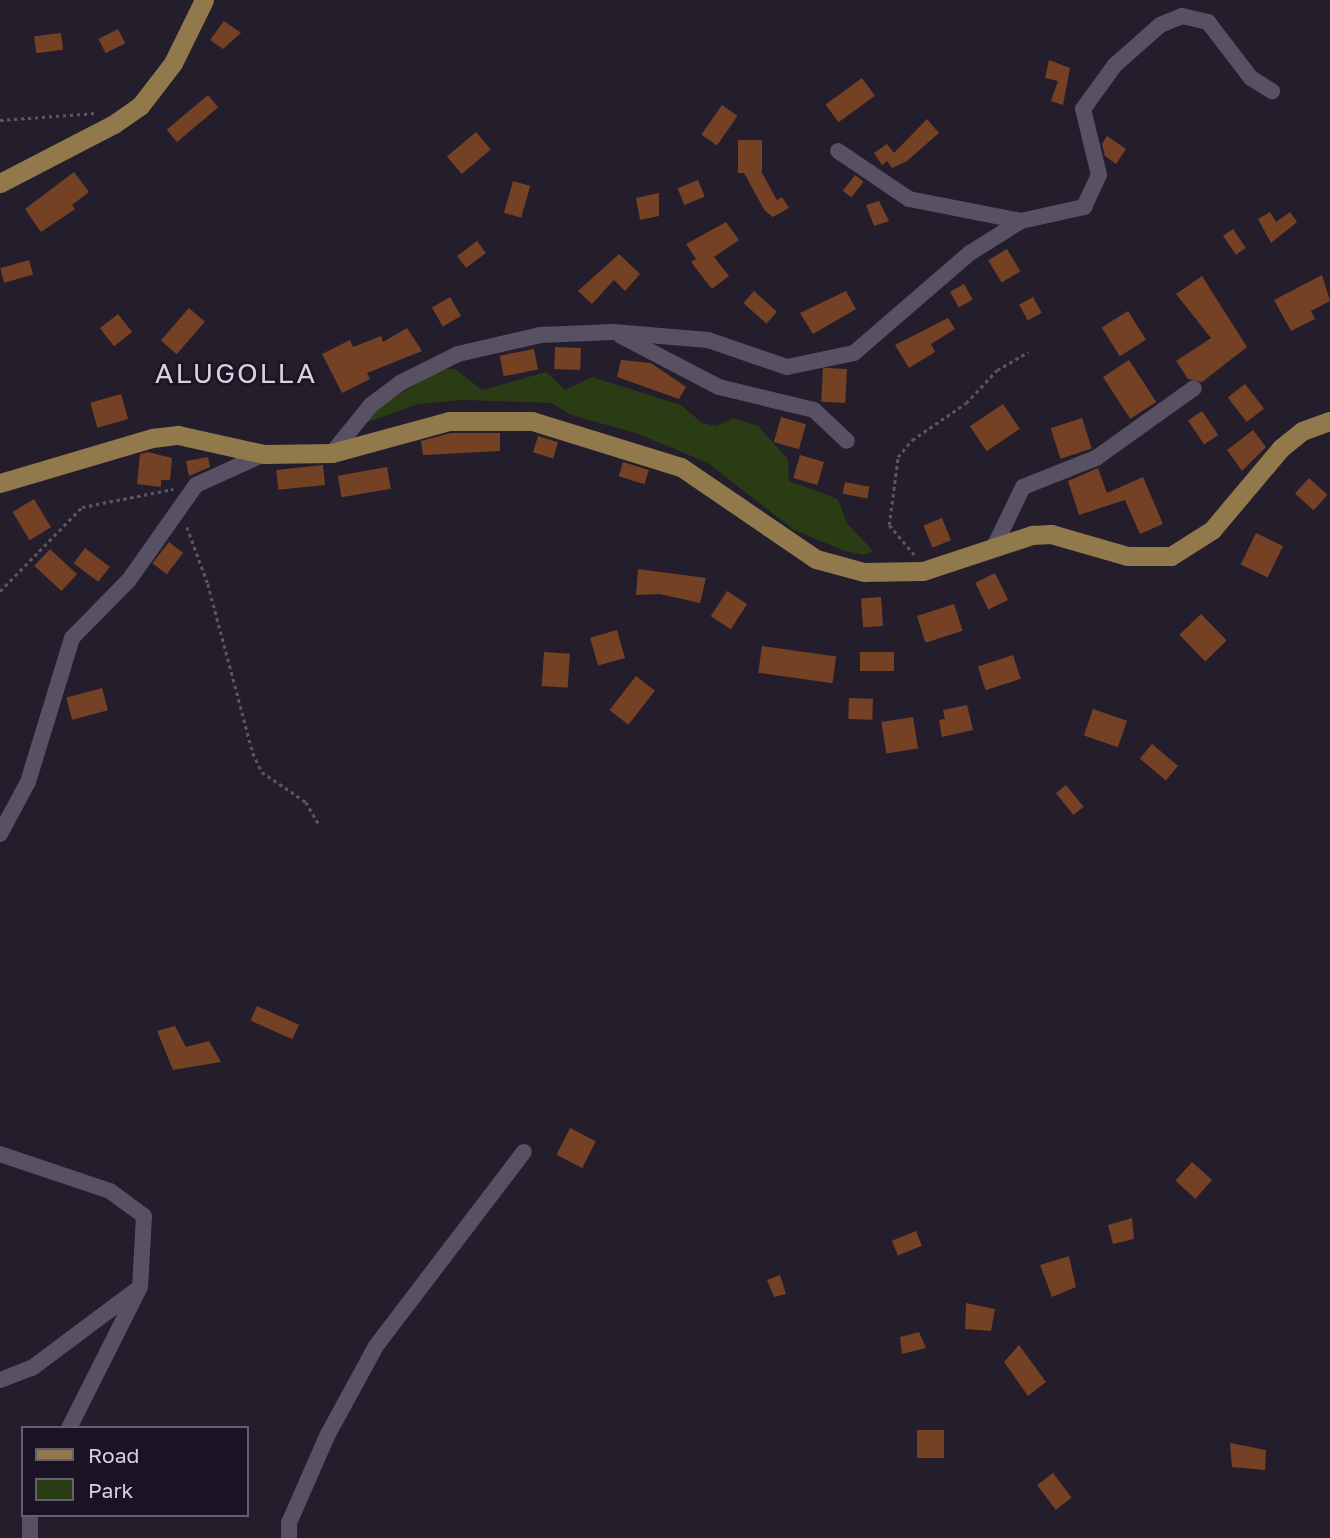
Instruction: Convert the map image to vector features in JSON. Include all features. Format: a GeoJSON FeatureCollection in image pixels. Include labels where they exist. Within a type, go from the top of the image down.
{"type":"FeatureCollection","features":[{"type":"Feature","properties":{"kind":"main road"},"geometry":{"type":"LineString","coordinates":[[0,183],[114,124],[140,106],[173,63],[204,0]]}},
{"type":"Feature","properties":{"kind":"main road"},"geometry":{"type":"LineString","coordinates":[[0,483],[178,435],[264,454],[332,453],[449,421],[532,421],[681,467],[816,559],[864,572],[923,570],[1032,535],[1051,534],[1127,556],[1171,556],[1212,530],[1281,448],[1302,431],[1330,421]]}},
{"type":"Feature","properties":{"kind":"street"},"geometry":{"type":"LineString","coordinates":[[838,151],[909,199],[1021,221],[1068,214],[1084,207],[1094,193],[1099,175],[1083,109],[1115,65],[1160,25],[1182,16],[1208,22],[1251,78],[1272,91]]}},
{"type":"Feature","properties":{"kind":"street"},"geometry":{"type":"LineString","coordinates":[[332,453],[371,405],[400,383],[458,354],[540,335],[613,332],[708,340],[787,367],[855,353],[970,253],[1021,221]]}},
{"type":"Feature","properties":{"kind":"street"},"geometry":{"type":"LineString","coordinates":[[613,332],[719,387],[814,410],[847,441]]}},
{"type":"Feature","properties":{"kind":"street"},"geometry":{"type":"LineString","coordinates":[[993,549],[1023,487],[1096,458],[1194,388]]}},
{"type":"Feature","properties":{"kind":"street"},"geometry":{"type":"LineString","coordinates":[[0,834],[27,782],[72,638],[129,580],[196,485],[264,454]]}},
{"type":"Feature","properties":{"kind":"street"},"geometry":{"type":"LineString","coordinates":[[289,1538],[289,1523],[327,1436],[376,1346],[524,1152]]}},
{"type":"Feature","properties":{"kind":"street"},"geometry":{"type":"LineString","coordinates":[[0,1154],[110,1191],[144,1216],[140,1287],[70,1426]]}},
{"type":"Feature","properties":{"kind":"street"},"geometry":{"type":"LineString","coordinates":[[0,1380],[32,1368],[140,1287]]}},
{"type":"Feature","properties":{"kind":"street"},"geometry":{"type":"LineString","coordinates":[[30,1517],[30,1538]]}},
{"type":"Feature","properties":{"kind":"path"},"geometry":{"type":"LineString","coordinates":[[0,120],[96,112],[114,124]]}},
{"type":"Feature","properties":{"kind":"path"},"geometry":{"type":"LineString","coordinates":[[923,570],[906,540],[889,525],[898,457],[912,440],[966,403],[997,370],[1028,352]]}},
{"type":"Feature","properties":{"kind":"path"},"geometry":{"type":"LineString","coordinates":[[0,591],[82,507],[196,485]]}},
{"type":"Feature","properties":{"kind":"path"},"geometry":{"type":"LineString","coordinates":[[180,507],[208,584],[253,753],[262,772],[306,802],[320,826]]}},
{"type":"Feature","properties":{"kind":"green space"},"geometry":{"type":"Polygon","coordinates":[[[442,369],[455,369],[482,390],[546,372],[565,390],[592,377],[681,405],[702,423],[716,426],[733,418],[758,426],[788,459],[789,481],[838,499],[847,523],[873,551],[864,555],[845,551],[794,530],[708,463],[636,433],[571,415],[551,403],[462,400],[418,404],[371,421],[358,419],[442,369]]]}},
{"type":"Feature","properties":{"kind":"building"},"geometry":{"type":"Polygon","coordinates":[[[224,21],[241,33],[223,49],[210,40],[224,21]]]}},
{"type":"Feature","properties":{"kind":"building"},"geometry":{"type":"Polygon","coordinates":[[[118,29],[125,43],[106,53],[98,39],[118,29]]]}},
{"type":"Feature","properties":{"kind":"building"},"geometry":{"type":"Polygon","coordinates":[[[61,33],[63,50],[36,53],[34,36],[61,33]]]}},
{"type":"Feature","properties":{"kind":"building"},"geometry":{"type":"Polygon","coordinates":[[[1049,60],[1070,68],[1063,105],[1051,101],[1058,81],[1045,78],[1049,60]]]}},
{"type":"Feature","properties":{"kind":"building"},"geometry":{"type":"Polygon","coordinates":[[[862,78],[875,96],[839,122],[826,104],[862,78]]]}},
{"type":"Feature","properties":{"kind":"building"},"geometry":{"type":"Polygon","coordinates":[[[208,95],[218,107],[177,142],[167,130],[208,95]]]}},
{"type":"Feature","properties":{"kind":"building"},"geometry":{"type":"Polygon","coordinates":[[[722,105],[738,116],[717,145],[701,134],[722,105]]]}},
{"type":"Feature","properties":{"kind":"building"},"geometry":{"type":"Polygon","coordinates":[[[927,119],[939,133],[907,161],[892,168],[887,161],[882,165],[874,153],[887,144],[894,153],[927,119]]]}},
{"type":"Feature","properties":{"kind":"building"},"geometry":{"type":"Polygon","coordinates":[[[476,132],[491,150],[462,174],[447,156],[476,132]]]}},
{"type":"Feature","properties":{"kind":"building"},"geometry":{"type":"Polygon","coordinates":[[[1107,136],[1126,149],[1116,164],[1105,156],[1102,144],[1107,136]]]}},
{"type":"Feature","properties":{"kind":"building"},"geometry":{"type":"Polygon","coordinates":[[[738,140],[762,140],[762,173],[777,200],[782,197],[789,208],[773,217],[765,211],[744,173],[738,173],[738,140]]]}},
{"type":"Feature","properties":{"kind":"building"},"geometry":{"type":"Polygon","coordinates":[[[74,172],[89,192],[72,205],[75,209],[41,232],[25,209],[74,172]]]}},
{"type":"Feature","properties":{"kind":"building"},"geometry":{"type":"Polygon","coordinates":[[[855,175],[864,182],[851,198],[843,191],[855,175]]]}},
{"type":"Feature","properties":{"kind":"building"},"geometry":{"type":"Polygon","coordinates":[[[698,180],[705,197],[684,205],[678,188],[698,180]]]}},
{"type":"Feature","properties":{"kind":"building"},"geometry":{"type":"Polygon","coordinates":[[[513,181],[530,186],[521,218],[504,213],[513,181]]]}},
{"type":"Feature","properties":{"kind":"building"},"geometry":{"type":"Polygon","coordinates":[[[659,193],[659,216],[640,220],[636,198],[659,193]]]}},
{"type":"Feature","properties":{"kind":"building"},"geometry":{"type":"Polygon","coordinates":[[[879,201],[889,221],[874,226],[866,205],[879,201]]]}},
{"type":"Feature","properties":{"kind":"building"},"geometry":{"type":"Polygon","coordinates":[[[1270,212],[1276,222],[1290,212],[1297,222],[1271,243],[1258,219],[1270,212]]]}},
{"type":"Feature","properties":{"kind":"building"},"geometry":{"type":"Polygon","coordinates":[[[726,222],[739,240],[714,257],[729,276],[712,289],[691,262],[696,259],[686,244],[726,222]]]}},
{"type":"Feature","properties":{"kind":"building"},"geometry":{"type":"Polygon","coordinates":[[[1233,229],[1246,248],[1236,255],[1223,236],[1233,229]]]}},
{"type":"Feature","properties":{"kind":"building"},"geometry":{"type":"Polygon","coordinates":[[[477,241],[486,253],[466,268],[457,256],[477,241]]]}},
{"type":"Feature","properties":{"kind":"building"},"geometry":{"type":"Polygon","coordinates":[[[1007,249],[1020,271],[1002,283],[988,260],[1007,249]]]}},
{"type":"Feature","properties":{"kind":"building"},"geometry":{"type":"Polygon","coordinates":[[[619,254],[640,274],[625,291],[614,280],[592,304],[578,291],[619,254]]]}},
{"type":"Feature","properties":{"kind":"building"},"geometry":{"type":"Polygon","coordinates":[[[29,260],[33,274],[4,283],[0,268],[29,260]]]}},
{"type":"Feature","properties":{"kind":"building"},"geometry":{"type":"Polygon","coordinates":[[[1322,275],[1330,301],[1311,311],[1315,319],[1291,331],[1274,300],[1322,275]]]}},
{"type":"Feature","properties":{"kind":"building"},"geometry":{"type":"Polygon","coordinates":[[[1202,276],[1247,347],[1202,382],[1188,379],[1176,361],[1211,338],[1176,294],[1202,276]]]}},
{"type":"Feature","properties":{"kind":"building"},"geometry":{"type":"Polygon","coordinates":[[[964,284],[973,300],[959,308],[950,292],[964,284]]]}},
{"type":"Feature","properties":{"kind":"building"},"geometry":{"type":"Polygon","coordinates":[[[754,291],[777,312],[766,324],[743,303],[754,291]]]}},
{"type":"Feature","properties":{"kind":"building"},"geometry":{"type":"Polygon","coordinates":[[[846,291],[856,309],[813,334],[800,313],[846,291]]]}},
{"type":"Feature","properties":{"kind":"building"},"geometry":{"type":"Polygon","coordinates":[[[450,297],[461,316],[443,327],[432,308],[450,297]]]}},
{"type":"Feature","properties":{"kind":"building"},"geometry":{"type":"Polygon","coordinates":[[[1033,297],[1042,313],[1028,321],[1019,305],[1033,297]]]}},
{"type":"Feature","properties":{"kind":"building"},"geometry":{"type":"Polygon","coordinates":[[[189,308],[205,322],[177,354],[161,340],[189,308]]]}},
{"type":"Feature","properties":{"kind":"building"},"geometry":{"type":"Polygon","coordinates":[[[1128,311],[1146,340],[1120,356],[1102,327],[1128,311]]]}},
{"type":"Feature","properties":{"kind":"building"},"geometry":{"type":"Polygon","coordinates":[[[118,314],[132,332],[114,346],[100,328],[118,314]]]}},
{"type":"Feature","properties":{"kind":"building"},"geometry":{"type":"Polygon","coordinates":[[[948,318],[955,329],[931,344],[935,352],[909,368],[895,345],[948,318]]]}},
{"type":"Feature","properties":{"kind":"building"},"geometry":{"type":"Polygon","coordinates":[[[407,328],[422,351],[367,373],[370,379],[342,393],[322,354],[350,340],[353,347],[381,336],[383,342],[407,328]]]}},
{"type":"Feature","properties":{"kind":"building"},"geometry":{"type":"Polygon","coordinates":[[[555,347],[581,348],[580,370],[554,369],[555,347]]]}},
{"type":"Feature","properties":{"kind":"building"},"geometry":{"type":"Polygon","coordinates":[[[534,349],[538,370],[504,376],[500,356],[534,349]]]}},
{"type":"Feature","properties":{"kind":"building"},"geometry":{"type":"Polygon","coordinates":[[[621,360],[651,363],[686,387],[679,399],[617,377],[621,360]]]}},
{"type":"Feature","properties":{"kind":"building"},"geometry":{"type":"Polygon","coordinates":[[[1129,360],[1156,402],[1130,419],[1103,377],[1129,360]]]}},
{"type":"Feature","properties":{"kind":"building"},"geometry":{"type":"Polygon","coordinates":[[[823,368],[847,369],[845,403],[821,402],[823,368]]]}},
{"type":"Feature","properties":{"kind":"building"},"geometry":{"type":"Polygon","coordinates":[[[1245,384],[1264,408],[1247,422],[1228,398],[1245,384]]]}},
{"type":"Feature","properties":{"kind":"building"},"geometry":{"type":"Polygon","coordinates":[[[121,394],[128,419],[97,428],[90,403],[121,394]]]}},
{"type":"Feature","properties":{"kind":"building"},"geometry":{"type":"Polygon","coordinates":[[[1003,404],[1020,429],[987,451],[970,426],[1003,404]]]}},
{"type":"Feature","properties":{"kind":"building"},"geometry":{"type":"Polygon","coordinates":[[[1202,411],[1218,435],[1204,445],[1188,421],[1202,411]]]}},
{"type":"Feature","properties":{"kind":"building"},"geometry":{"type":"Polygon","coordinates":[[[781,417],[806,424],[799,449],[774,442],[781,417]]]}},
{"type":"Feature","properties":{"kind":"building"},"geometry":{"type":"Polygon","coordinates":[[[1082,418],[1092,448],[1061,459],[1051,428],[1082,418]]]}},
{"type":"Feature","properties":{"kind":"building"},"geometry":{"type":"Polygon","coordinates":[[[1253,430],[1266,447],[1242,471],[1227,450],[1253,430]]]}},
{"type":"Feature","properties":{"kind":"building"},"geometry":{"type":"Polygon","coordinates":[[[451,433],[500,433],[500,451],[423,455],[421,441],[451,433]]]}},
{"type":"Feature","properties":{"kind":"building"},"geometry":{"type":"Polygon","coordinates":[[[538,436],[558,442],[553,458],[533,452],[538,436]]]}},
{"type":"Feature","properties":{"kind":"building"},"geometry":{"type":"Polygon","coordinates":[[[148,452],[172,458],[170,480],[161,480],[161,487],[137,484],[140,454],[148,452]]]}},
{"type":"Feature","properties":{"kind":"building"},"geometry":{"type":"Polygon","coordinates":[[[800,455],[824,462],[817,485],[793,478],[800,455]]]}},
{"type":"Feature","properties":{"kind":"building"},"geometry":{"type":"Polygon","coordinates":[[[208,457],[210,467],[189,476],[186,461],[208,457]]]}},
{"type":"Feature","properties":{"kind":"building"},"geometry":{"type":"Polygon","coordinates":[[[623,462],[649,470],[644,484],[619,476],[623,462]]]}},
{"type":"Feature","properties":{"kind":"building"},"geometry":{"type":"Polygon","coordinates":[[[323,465],[325,485],[278,490],[276,470],[323,465]]]}},
{"type":"Feature","properties":{"kind":"building"},"geometry":{"type":"Polygon","coordinates":[[[387,467],[391,489],[342,497],[338,476],[387,467]]]}},
{"type":"Feature","properties":{"kind":"building"},"geometry":{"type":"Polygon","coordinates":[[[1098,468],[1107,493],[1143,477],[1163,524],[1140,534],[1125,500],[1079,515],[1068,481],[1098,468]]]}},
{"type":"Feature","properties":{"kind":"building"},"geometry":{"type":"Polygon","coordinates":[[[1309,478],[1328,495],[1314,510],[1295,494],[1309,478]]]}},
{"type":"Feature","properties":{"kind":"building"},"geometry":{"type":"Polygon","coordinates":[[[845,482],[870,487],[867,499],[843,494],[845,482]]]}},
{"type":"Feature","properties":{"kind":"building"},"geometry":{"type":"Polygon","coordinates":[[[34,499],[51,527],[30,540],[13,512],[34,499]]]}},
{"type":"Feature","properties":{"kind":"building"},"geometry":{"type":"Polygon","coordinates":[[[942,518],[951,540],[932,548],[923,525],[942,518]]]}},
{"type":"Feature","properties":{"kind":"building"},"geometry":{"type":"Polygon","coordinates":[[[1256,533],[1283,546],[1268,578],[1241,564],[1256,533]]]}},
{"type":"Feature","properties":{"kind":"building"},"geometry":{"type":"Polygon","coordinates":[[[169,542],[183,553],[167,574],[152,563],[169,542]]]}},
{"type":"Feature","properties":{"kind":"building"},"geometry":{"type":"Polygon","coordinates":[[[85,548],[110,567],[98,582],[74,563],[85,548]]]}},
{"type":"Feature","properties":{"kind":"building"},"geometry":{"type":"Polygon","coordinates":[[[50,549],[77,574],[61,591],[34,566],[50,549]]]}},
{"type":"Feature","properties":{"kind":"building"},"geometry":{"type":"Polygon","coordinates":[[[638,569],[706,578],[700,603],[660,594],[636,595],[638,569]]]}},
{"type":"Feature","properties":{"kind":"building"},"geometry":{"type":"Polygon","coordinates":[[[995,573],[1008,600],[988,610],[975,583],[995,573]]]}},
{"type":"Feature","properties":{"kind":"building"},"geometry":{"type":"Polygon","coordinates":[[[727,591],[747,604],[731,629],[711,616],[727,591]]]}},
{"type":"Feature","properties":{"kind":"building"},"geometry":{"type":"Polygon","coordinates":[[[881,597],[883,626],[863,627],[861,598],[881,597]]]}},
{"type":"Feature","properties":{"kind":"building"},"geometry":{"type":"Polygon","coordinates":[[[954,604],[963,631],[926,643],[917,616],[954,604]]]}},
{"type":"Feature","properties":{"kind":"building"},"geometry":{"type":"Polygon","coordinates":[[[1201,614],[1227,641],[1205,661],[1179,635],[1201,614]]]}},
{"type":"Feature","properties":{"kind":"building"},"geometry":{"type":"Polygon","coordinates":[[[617,630],[625,658],[598,666],[590,638],[617,630]]]}},
{"type":"Feature","properties":{"kind":"building"},"geometry":{"type":"Polygon","coordinates":[[[762,646],[836,656],[833,683],[758,673],[762,646]]]}},
{"type":"Feature","properties":{"kind":"building"},"geometry":{"type":"Polygon","coordinates":[[[544,652],[570,654],[568,688],[542,686],[544,652]]]}},
{"type":"Feature","properties":{"kind":"building"},"geometry":{"type":"Polygon","coordinates":[[[860,652],[894,652],[894,671],[860,671],[860,652]]]}},
{"type":"Feature","properties":{"kind":"building"},"geometry":{"type":"Polygon","coordinates":[[[1013,655],[1021,679],[986,690],[978,666],[1013,655]]]}},
{"type":"Feature","properties":{"kind":"building"},"geometry":{"type":"Polygon","coordinates":[[[636,676],[655,691],[628,725],[610,710],[636,676]]]}},
{"type":"Feature","properties":{"kind":"building"},"geometry":{"type":"Polygon","coordinates":[[[102,688],[108,710],[72,720],[66,698],[102,688]]]}},
{"type":"Feature","properties":{"kind":"building"},"geometry":{"type":"Polygon","coordinates":[[[849,698],[873,699],[872,720],[848,719],[849,698]]]}},
{"type":"Feature","properties":{"kind":"building"},"geometry":{"type":"Polygon","coordinates":[[[967,705],[973,730],[942,737],[939,720],[945,719],[943,710],[967,705]]]}},
{"type":"Feature","properties":{"kind":"building"},"geometry":{"type":"Polygon","coordinates":[[[1093,709],[1127,721],[1118,747],[1084,735],[1093,709]]]}},
{"type":"Feature","properties":{"kind":"building"},"geometry":{"type":"Polygon","coordinates":[[[913,717],[918,749],[886,754],[881,722],[913,717]]]}},
{"type":"Feature","properties":{"kind":"building"},"geometry":{"type":"Polygon","coordinates":[[[1152,744],[1178,766],[1166,780],[1140,759],[1152,744]]]}},
{"type":"Feature","properties":{"kind":"building"},"geometry":{"type":"Polygon","coordinates":[[[1066,785],[1084,807],[1074,815],[1056,793],[1066,785]]]}},
{"type":"Feature","properties":{"kind":"building"},"geometry":{"type":"Polygon","coordinates":[[[257,1006],[299,1025],[293,1039],[250,1021],[257,1006]]]}},
{"type":"Feature","properties":{"kind":"building"},"geometry":{"type":"Polygon","coordinates":[[[175,1026],[186,1047],[209,1041],[221,1062],[173,1070],[157,1031],[175,1026]]]}},
{"type":"Feature","properties":{"kind":"building"},"geometry":{"type":"Polygon","coordinates":[[[570,1128],[596,1141],[582,1168],[556,1155],[570,1128]]]}},
{"type":"Feature","properties":{"kind":"building"},"geometry":{"type":"Polygon","coordinates":[[[1192,1162],[1212,1180],[1195,1199],[1175,1181],[1192,1162]]]}},
{"type":"Feature","properties":{"kind":"building"},"geometry":{"type":"Polygon","coordinates":[[[1132,1218],[1134,1239],[1113,1244],[1108,1225],[1132,1218]]]}},
{"type":"Feature","properties":{"kind":"building"},"geometry":{"type":"Polygon","coordinates":[[[916,1231],[922,1246],[898,1256],[892,1241],[916,1231]]]}},
{"type":"Feature","properties":{"kind":"building"},"geometry":{"type":"Polygon","coordinates":[[[1069,1256],[1076,1287],[1052,1297],[1040,1265],[1069,1256]]]}},
{"type":"Feature","properties":{"kind":"building"},"geometry":{"type":"Polygon","coordinates":[[[780,1275],[786,1294],[774,1297],[767,1280],[780,1275]]]}},
{"type":"Feature","properties":{"kind":"building"},"geometry":{"type":"Polygon","coordinates":[[[966,1303],[995,1309],[991,1331],[965,1329],[966,1303]]]}},
{"type":"Feature","properties":{"kind":"building"},"geometry":{"type":"Polygon","coordinates":[[[919,1332],[926,1348],[902,1354],[900,1337],[919,1332]]]}},
{"type":"Feature","properties":{"kind":"building"},"geometry":{"type":"Polygon","coordinates":[[[1019,1345],[1046,1382],[1028,1396],[1004,1362],[1019,1345]]]}},
{"type":"Feature","properties":{"kind":"building"},"geometry":{"type":"Polygon","coordinates":[[[917,1430],[944,1430],[944,1458],[917,1458],[917,1430]]]}},
{"type":"Feature","properties":{"kind":"building"},"geometry":{"type":"Polygon","coordinates":[[[1230,1443],[1266,1450],[1265,1470],[1232,1467],[1230,1443]]]}},
{"type":"Feature","properties":{"kind":"building"},"geometry":{"type":"Polygon","coordinates":[[[1053,1473],[1072,1498],[1056,1510],[1037,1485],[1053,1473]]]}},
{"type":"Feature","properties":{"kind":"district","name":"ALUGOLLA"},"geometry":{"type":"Point","coordinates":[236,373]}}]}
